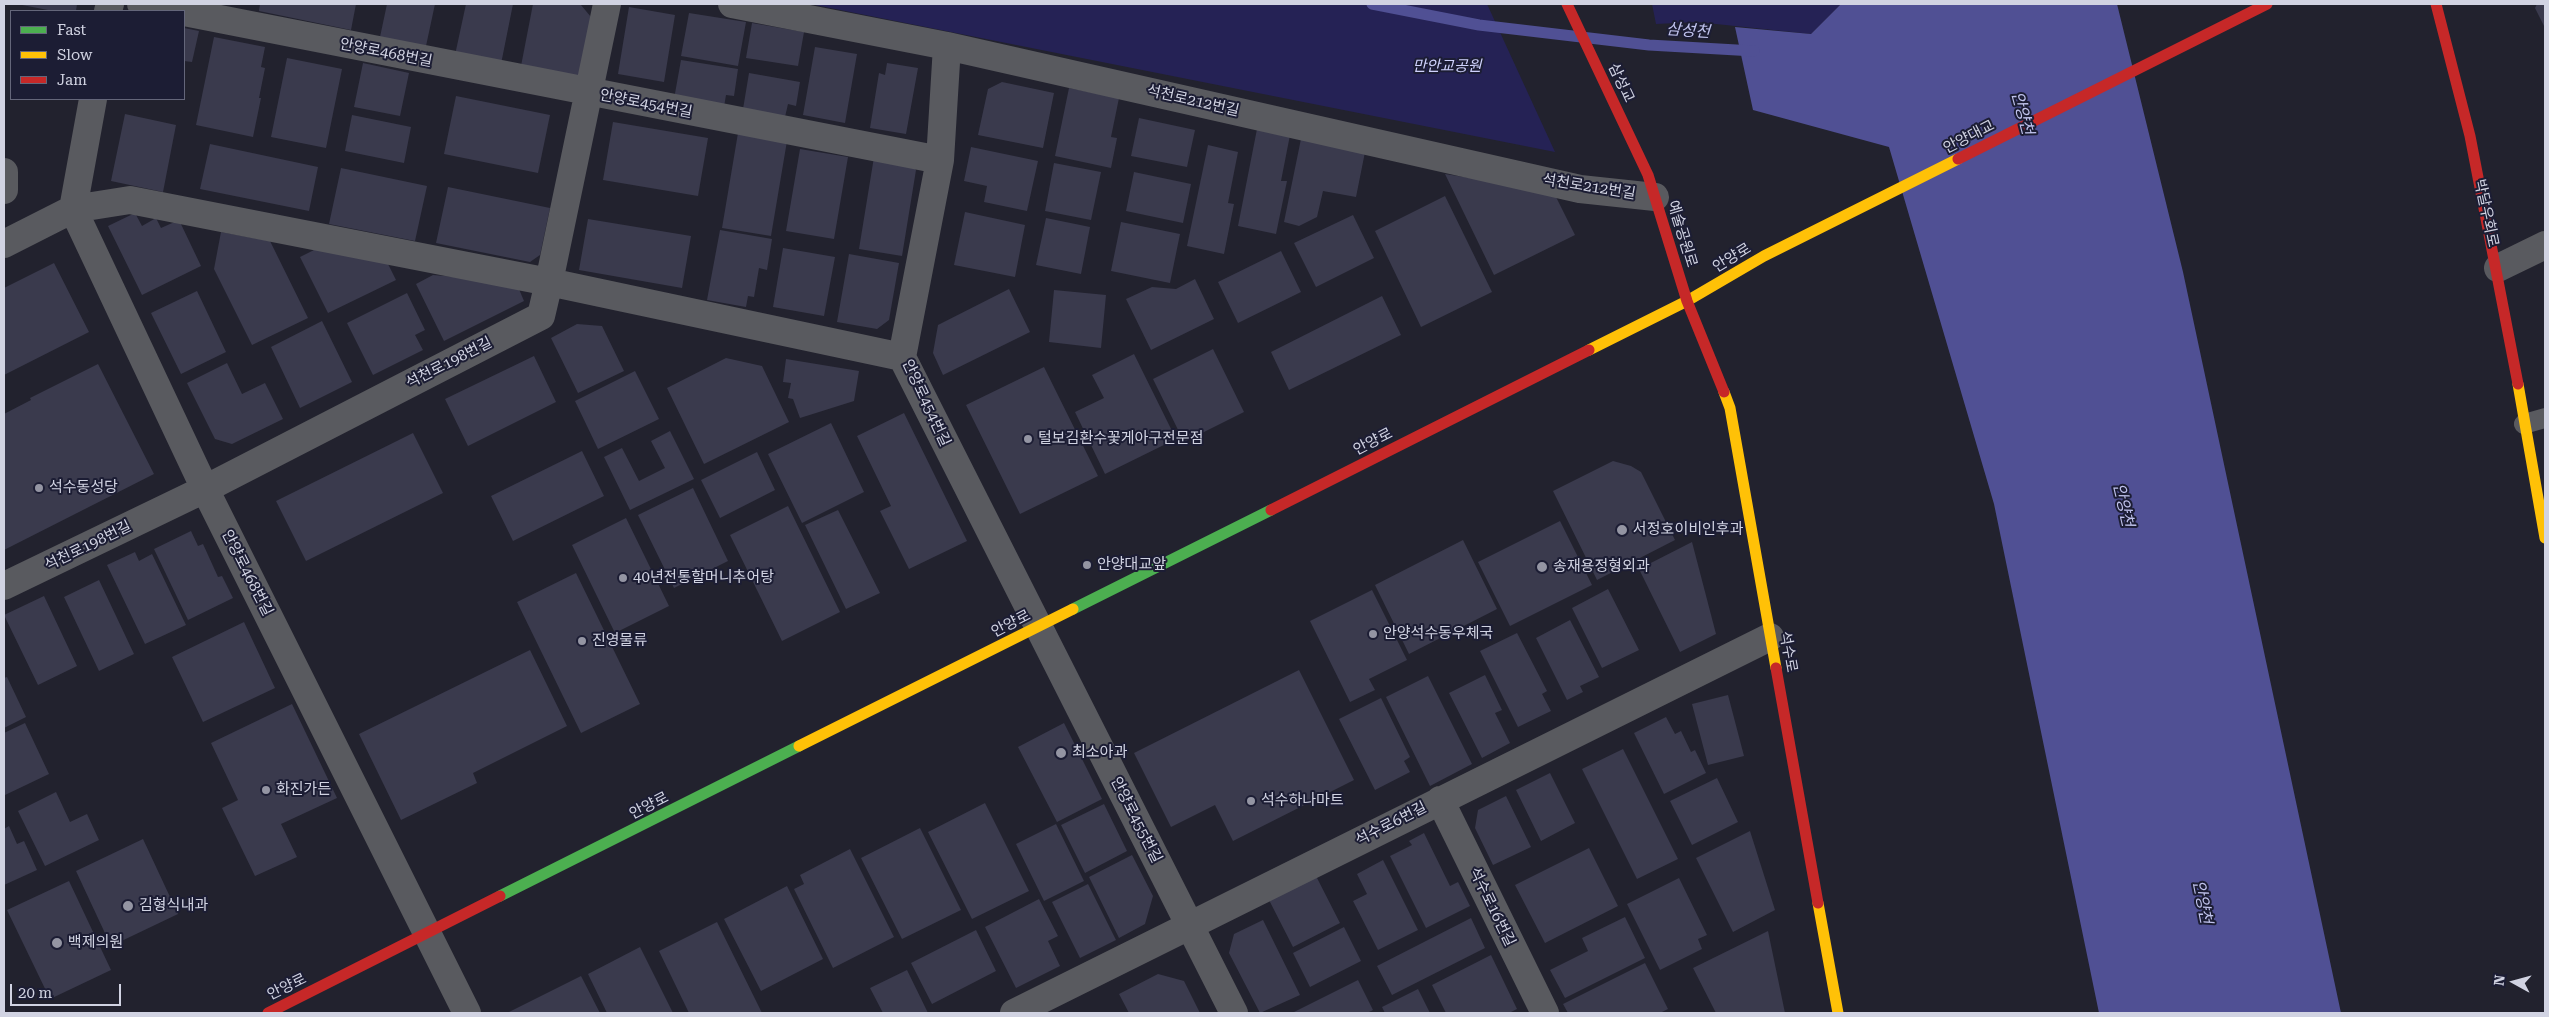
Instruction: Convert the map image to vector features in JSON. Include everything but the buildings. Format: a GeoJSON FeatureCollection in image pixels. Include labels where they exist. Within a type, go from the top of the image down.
{"type":"FeatureCollection","features":[{"type":"Feature","properties":{"kind":"street"},"geometry":{"type":"LineString","coordinates":[[142,4],[174,10]]}},
{"type":"Feature","properties":{"kind":"street","name":"석천로198번길"},"geometry":{"type":"LineString","coordinates":[[4,586],[205,489],[541,316],[606,4]]}},
{"type":"Feature","properties":{"kind":"street","name":"석천로212번길"},"geometry":{"type":"LineString","coordinates":[[732,4],[947,46],[1580,188],[1651,186]]}},
{"type":"Feature","properties":{"kind":"street","name":"삼성교"},"geometry":{"type":"LineString","coordinates":[[1566,4],[1651,186]]}},
{"type":"Feature","properties":{"kind":"street","name":"안양대교"},"geometry":{"type":"LineString","coordinates":[[1764,256],[2267,4]]}},
{"type":"Feature","properties":{"kind":"street","name":"박달우회로"},"geometry":{"type":"LineString","coordinates":[[2436,4],[2455,66],[2498,268],[2545,538]]}},
{"type":"Feature","properties":{"kind":"street","name":"안양로468번길"},"geometry":{"type":"LineString","coordinates":[[185,12],[588,93]]}},
{"type":"Feature","properties":{"kind":"street","name":"안양로454번길"},"geometry":{"type":"LineString","coordinates":[[947,46],[940,160],[902,357],[1037,628]]}},
{"type":"Feature","properties":{"kind":"street","name":"안양로454번길"},"geometry":{"type":"LineString","coordinates":[[588,93],[940,160]]}},
{"type":"Feature","properties":{"kind":"street"},"geometry":{"type":"LineString","coordinates":[[73,210],[93,100]]}},
{"type":"Feature","properties":{"kind":"street"},"geometry":{"type":"LineString","coordinates":[[4,172],[4,190]]}},
{"type":"Feature","properties":{"kind":"street","name":"예술공원로"},"geometry":{"type":"LineString","coordinates":[[1651,186],[1687,301]]}},
{"type":"Feature","properties":{"kind":"street"},"geometry":{"type":"LineString","coordinates":[[4,244],[73,210],[130,200],[549,282],[902,357]]}},
{"type":"Feature","properties":{"kind":"street","name":"안양로468번길"},"geometry":{"type":"LineString","coordinates":[[73,210],[205,489],[466,1013]]}},
{"type":"Feature","properties":{"kind":"street"},"geometry":{"type":"LineString","coordinates":[[2498,268],[2545,245]]}},
{"type":"Feature","properties":{"kind":"street","name":"안양로"},"geometry":{"type":"LineString","coordinates":[[268,1013],[1687,301],[1764,256]]}},
{"type":"Feature","properties":{"kind":"street","name":"석수로"},"geometry":{"type":"LineString","coordinates":[[1687,301],[1730,408],[1838,1013]]}},
{"type":"Feature","properties":{"kind":"street","name":"안양로455번길"},"geometry":{"type":"LineString","coordinates":[[1037,628],[1234,1013]]}},
{"type":"Feature","properties":{"kind":"street","name":"석수로6번길"},"geometry":{"type":"LineString","coordinates":[[1014,1013],[1770,637]]}},
{"type":"Feature","properties":{"kind":"street","name":"석수로16번길"},"geometry":{"type":"LineString","coordinates":[[1440,800],[1545,1013]]}},
{"type":"Feature","properties":{"kind":"lane"},"geometry":{"type":"LineString","coordinates":[[2524,424],[2545,418]]}},
{"type":"Feature","properties":{"kind":"green space","name":"만안교공원"},"geometry":{"type":"Polygon","coordinates":[[[810,4],[1487,4],[1555,152],[810,4]]]}},
{"type":"Feature","properties":{"kind":"green space"},"geometry":{"type":"Polygon","coordinates":[[[1652,4],[1841,4],[1811,34],[1697,22],[1656,24],[1652,4]]]}},
{"type":"Feature","properties":{"kind":"water","name":"안양천"},"geometry":{"type":"Polygon","coordinates":[[[1841,4],[2117,4],[2183,272],[2341,1013],[2099,1013],[1994,504],[1889,147],[1753,110],[1735,27],[1811,34],[1841,4]]]}},
{"type":"Feature","properties":{"kind":"waterway","name":"삼성천"},"geometry":{"type":"LineString","coordinates":[[1372,4],[1479,25],[1649,45],[1754,51]]}},
{"type":"Feature","properties":{"kind":"traffic: fast"},"geometry":{"type":"LineString","coordinates":[[1073,609],[1271,510]]}},
{"type":"Feature","properties":{"kind":"traffic: fast"},"geometry":{"type":"LineString","coordinates":[[500,896],[799,746]]}},
{"type":"Feature","properties":{"kind":"traffic: slow"},"geometry":{"type":"LineString","coordinates":[[1589,350],[1687,301],[1764,256],[1958,159]]}},
{"type":"Feature","properties":{"kind":"traffic: slow"},"geometry":{"type":"LineString","coordinates":[[2518,384],[2545,538]]}},
{"type":"Feature","properties":{"kind":"traffic: slow"},"geometry":{"type":"LineString","coordinates":[[1724,392],[1730,408],[1776,668]]}},
{"type":"Feature","properties":{"kind":"traffic: slow"},"geometry":{"type":"LineString","coordinates":[[799,746],[1073,609]]}},
{"type":"Feature","properties":{"kind":"traffic: slow"},"geometry":{"type":"LineString","coordinates":[[1818,903],[1838,1013]]}},
{"type":"Feature","properties":{"kind":"traffic: jam"},"geometry":{"type":"LineString","coordinates":[[1567,4],[1648,175],[1687,301],[1724,392]]}},
{"type":"Feature","properties":{"kind":"traffic: jam"},"geometry":{"type":"LineString","coordinates":[[1958,159],[2267,4]]}},
{"type":"Feature","properties":{"kind":"traffic: jam"},"geometry":{"type":"LineString","coordinates":[[2436,4],[2470,136],[2518,384]]}},
{"type":"Feature","properties":{"kind":"traffic: jam"},"geometry":{"type":"LineString","coordinates":[[1271,510],[1589,350]]}},
{"type":"Feature","properties":{"kind":"traffic: jam"},"geometry":{"type":"LineString","coordinates":[[1776,668],[1818,903]]}},
{"type":"Feature","properties":{"kind":"traffic: jam"},"geometry":{"type":"LineString","coordinates":[[268,1013],[500,896]]}},
{"type":"Feature","properties":{"kind":"place","name":"털보김환수꽃게아구전문점"},"geometry":{"type":"Point","coordinates":[1028,439]}},
{"type":"Feature","properties":{"kind":"place","name":"석수동성당"},"geometry":{"type":"Point","coordinates":[39,488]}},
{"type":"Feature","properties":{"kind":"place","name":"서정호이비인후과"},"geometry":{"type":"Point","coordinates":[1622,530]}},
{"type":"Feature","properties":{"kind":"place","name":"안양대교앞"},"geometry":{"type":"Point","coordinates":[1087,565]}},
{"type":"Feature","properties":{"kind":"place","name":"송재용정형외과"},"geometry":{"type":"Point","coordinates":[1542,567]}},
{"type":"Feature","properties":{"kind":"place","name":"40년전통할머니추어탕"},"geometry":{"type":"Point","coordinates":[623,578]}},
{"type":"Feature","properties":{"kind":"place","name":"안양석수동우체국"},"geometry":{"type":"Point","coordinates":[1373,634]}},
{"type":"Feature","properties":{"kind":"place","name":"진영물류"},"geometry":{"type":"Point","coordinates":[582,641]}},
{"type":"Feature","properties":{"kind":"place","name":"최소아과"},"geometry":{"type":"Point","coordinates":[1061,753]}},
{"type":"Feature","properties":{"kind":"place","name":"화진가든"},"geometry":{"type":"Point","coordinates":[266,790]}},
{"type":"Feature","properties":{"kind":"place","name":"석수하나마트"},"geometry":{"type":"Point","coordinates":[1251,801]}},
{"type":"Feature","properties":{"kind":"place","name":"김형식내과"},"geometry":{"type":"Point","coordinates":[128,906]}},
{"type":"Feature","properties":{"kind":"place","name":"백제의원"},"geometry":{"type":"Point","coordinates":[57,943]}}]}
